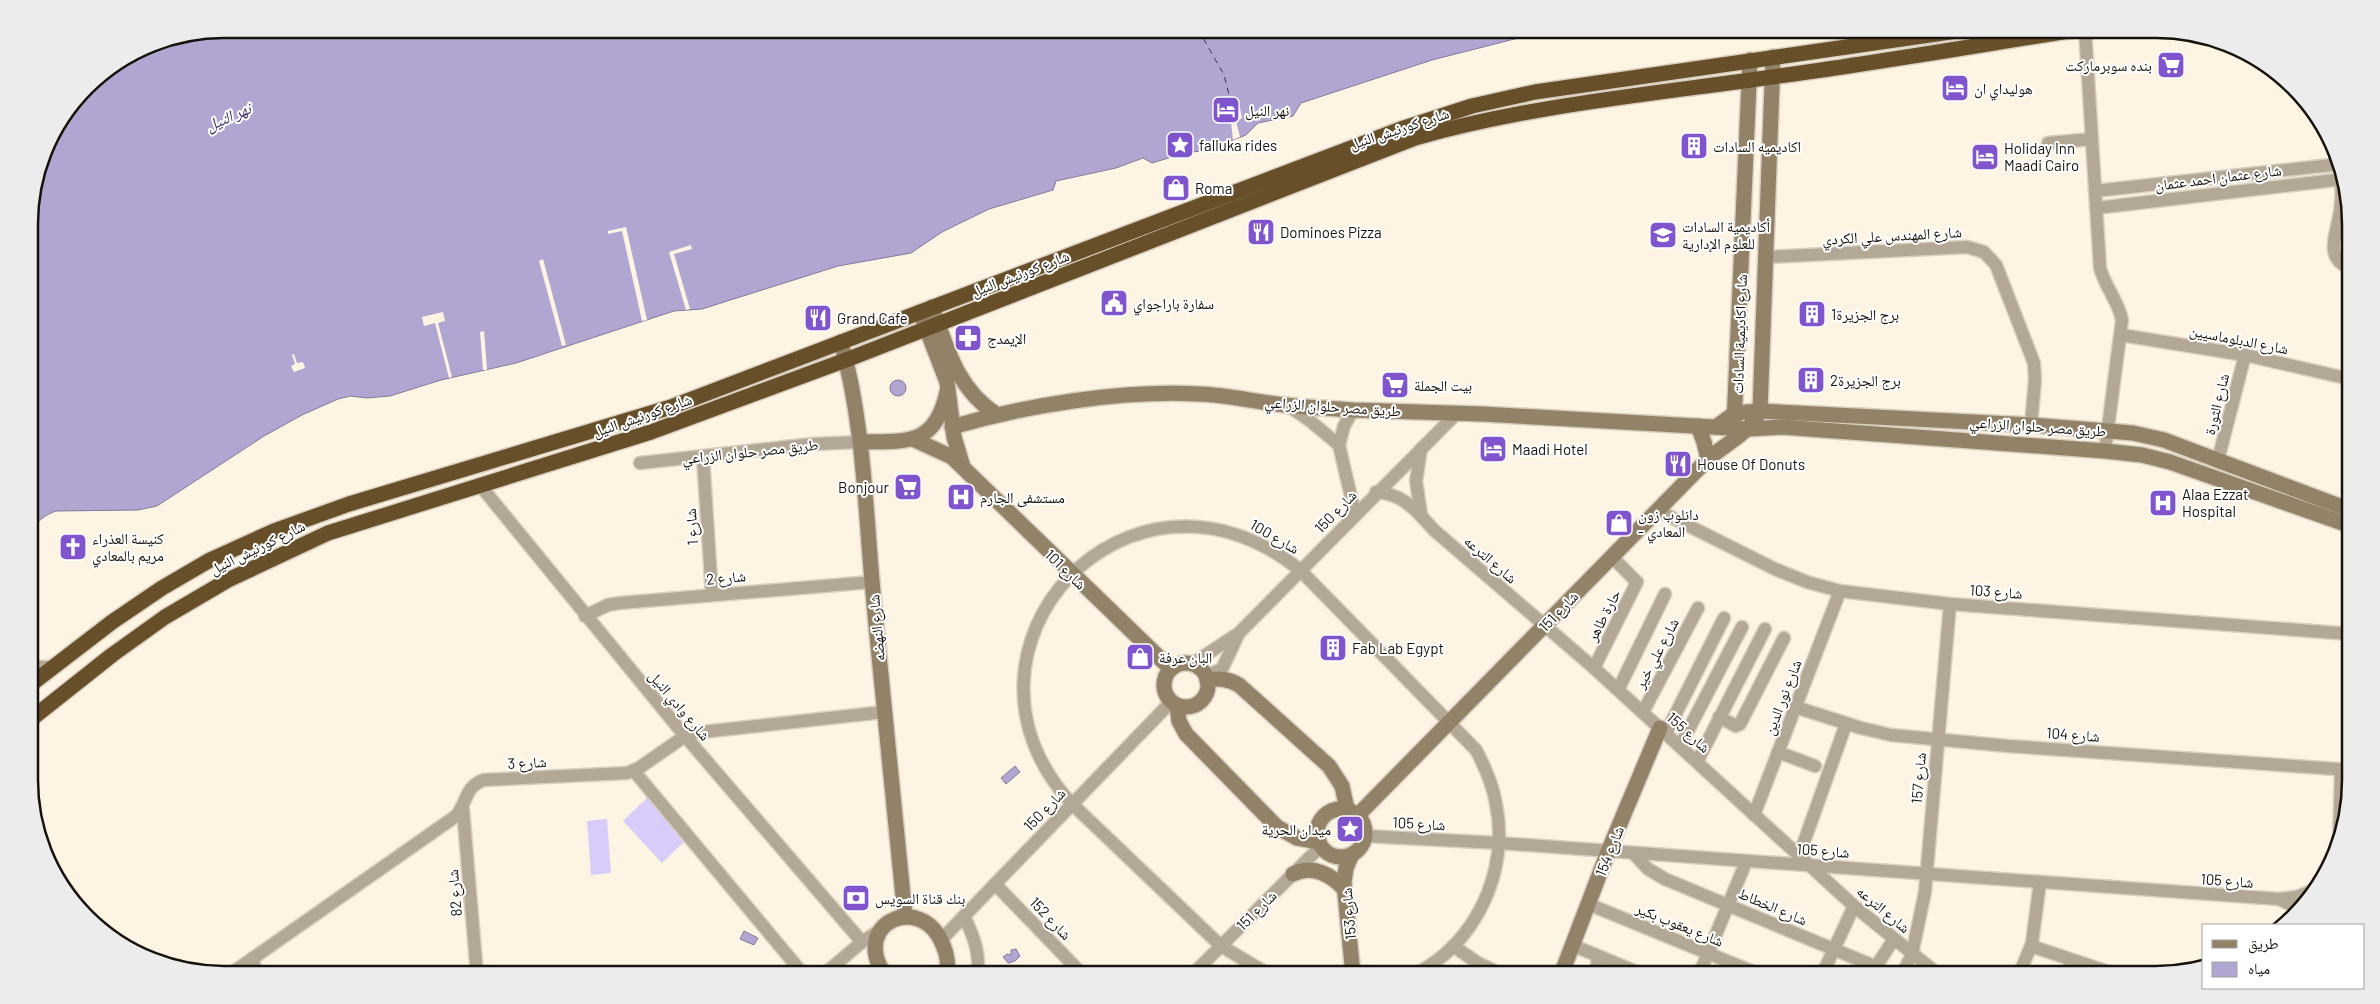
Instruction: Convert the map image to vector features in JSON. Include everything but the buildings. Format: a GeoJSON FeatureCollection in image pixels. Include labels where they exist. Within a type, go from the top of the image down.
{"type":"FeatureCollection","features":[{"type":"Feature","properties":{"kind":"highway","name":"شارع كورنيش النيل"},"geometry":{"type":"LineString","coordinates":[[38,678],[112,622],[162,588],[210,560],[274,531],[349,504],[638,418],[926,310],[1361,142],[1441,116],[1535,92],[1907,38]]}},
{"type":"Feature","properties":{"kind":"highway","name":"شارع كورنيش النيل"},"geometry":{"type":"LineString","coordinates":[[38,714],[138,636],[228,580],[328,533],[479,484],[651,432],[846,360],[1415,138],[1476,121],[1531,110],[1773,77],[2025,38]]}},
{"type":"Feature","properties":{"kind":"main road","name":"شارع اكاديمية السادات"},"geometry":{"type":"LineString","coordinates":[[1760,411],[1773,57]]}},
{"type":"Feature","properties":{"kind":"main road","name":"شارع اكاديمية السادات"},"geometry":{"type":"LineString","coordinates":[[1739,423],[1741,271],[1750,60]]}},
{"type":"Feature","properties":{"kind":"main road"},"geometry":{"type":"LineString","coordinates":[[1741,271],[1765,264]]}},
{"type":"Feature","properties":{"kind":"main road"},"geometry":{"type":"LineString","coordinates":[[926,310],[947,365],[952,426],[963,468]]}},
{"type":"Feature","properties":{"kind":"main road","name":"شارع النهضه"},"geometry":{"type":"LineString","coordinates":[[841,342],[861,442],[884,712],[905,916]]}},
{"type":"Feature","properties":{"kind":"main road"},"geometry":{"type":"LineString","coordinates":[[947,365],[975,398],[996,414]]}},
{"type":"Feature","properties":{"kind":"main road"},"geometry":{"type":"LineString","coordinates":[[861,442],[915,440],[924,434],[939,416],[948,388]]}},
{"type":"Feature","properties":{"kind":"main road","name":"طريق مصر حلوان الزراعي"},"geometry":{"type":"LineString","coordinates":[[952,426],[996,414],[1146,394],[1224,396],[1287,406],[1353,410],[1716,427],[1739,423],[1782,428],[1880,433],[2142,455],[2170,462],[2342,523]]}},
{"type":"Feature","properties":{"kind":"main road","name":"شارع 151"},"geometry":{"type":"LineString","coordinates":[[1352,812],[1449,722],[1708,459],[1739,423],[1760,411]]}},
{"type":"Feature","properties":{"kind":"main road","name":"طريق مصر حلوان الزراعي"},"geometry":{"type":"LineString","coordinates":[[1760,411],[2031,425],[2108,431],[2154,437],[2342,507]]}},
{"type":"Feature","properties":{"kind":"main road"},"geometry":{"type":"LineString","coordinates":[[1698,426],[1708,459]]}},
{"type":"Feature","properties":{"kind":"main road","name":"شارع 101"},"geometry":{"type":"LineString","coordinates":[[915,440],[940,450],[963,468],[1171,669]]}},
{"type":"Feature","properties":{"kind":"main road"},"geometry":{"type":"LineString","coordinates":[[1174,704],[1189,707],[1200,702],[1207,692],[1206,678],[1200,668],[1192,664],[1181,664],[1171,669],[1164,683],[1165,693],[1174,704],[1179,721],[1186,734],[1277,827],[1296,838],[1320,844],[1335,856],[1352,854],[1361,847],[1366,836],[1364,825],[1352,812],[1342,786],[1329,766],[1239,685],[1223,679],[1206,678]]}},
{"type":"Feature","properties":{"kind":"main road","name":"شارع 154"},"geometry":{"type":"LineString","coordinates":[[1564,966],[1608,852],[1663,731]]}},
{"type":"Feature","properties":{"kind":"main road"},"geometry":{"type":"LineString","coordinates":[[1320,844],[1318,827],[1325,814],[1332,810],[1352,812]]}},
{"type":"Feature","properties":{"kind":"main road","name":"شارع 153"},"geometry":{"type":"LineString","coordinates":[[1352,854],[1345,875],[1345,890],[1352,966]]}},
{"type":"Feature","properties":{"kind":"main road"},"geometry":{"type":"LineString","coordinates":[[1293,874],[1300,870],[1317,871],[1333,878],[1345,890]]}},
{"type":"Feature","properties":{"kind":"main road"},"geometry":{"type":"LineString","coordinates":[[878,966],[875,942],[880,930],[886,922],[905,916],[927,923],[941,940],[947,966]]}},
{"type":"Feature","properties":{"kind":"street"},"geometry":{"type":"LineString","coordinates":[[2084,38],[2100,268],[2106,287],[2122,314],[2121,335],[2105,451]]}},
{"type":"Feature","properties":{"kind":"street"},"geometry":{"type":"LineString","coordinates":[[2048,143],[2092,139]]}},
{"type":"Feature","properties":{"kind":"street","name":"شارع عثمان احمد عثمان"},"geometry":{"type":"LineString","coordinates":[[2095,191],[2333,165]]}},
{"type":"Feature","properties":{"kind":"street"},"geometry":{"type":"LineString","coordinates":[[2222,178],[2222,193]]}},
{"type":"Feature","properties":{"kind":"street","name":"شارع عثمان احمد عثمان"},"geometry":{"type":"LineString","coordinates":[[2096,208],[2337,180]]}},
{"type":"Feature","properties":{"kind":"street"},"geometry":{"type":"LineString","coordinates":[[2341,201],[2332,245],[2337,259],[2342,262]]}},
{"type":"Feature","properties":{"kind":"street","name":"شارع المهندس علي الكردي"},"geometry":{"type":"LineString","coordinates":[[1765,264],[1967,247],[1984,252],[1996,265],[2034,363],[2035,380],[2031,425]]}},
{"type":"Feature","properties":{"kind":"street","name":"شارع الدبلوماسيين"},"geometry":{"type":"LineString","coordinates":[[2121,335],[2245,355],[2342,377]]}},
{"type":"Feature","properties":{"kind":"street","name":"شارع الثورة"},"geometry":{"type":"LineString","coordinates":[[2218,460],[2245,355]]}},
{"type":"Feature","properties":{"kind":"street"},"geometry":{"type":"LineString","coordinates":[[1287,406],[1309,420],[1339,445]]}},
{"type":"Feature","properties":{"kind":"street"},"geometry":{"type":"LineString","coordinates":[[1353,410],[1344,426],[1339,445],[1355,514]]}},
{"type":"Feature","properties":{"kind":"street","name":"شارع 150"},"geometry":{"type":"LineString","coordinates":[[1192,664],[1239,633],[1376,492],[1457,414]]}},
{"type":"Feature","properties":{"kind":"street","name":"طريق مصر حلوان الزراعي"},"geometry":{"type":"LineString","coordinates":[[640,463],[704,458],[806,445],[861,442]]}},
{"type":"Feature","properties":{"kind":"street"},"geometry":{"type":"LineString","coordinates":[[1421,514],[1416,481],[1422,449]]}},
{"type":"Feature","properties":{"kind":"street","name":"شارع 1"},"geometry":{"type":"LineString","coordinates":[[704,458],[712,595]]}},
{"type":"Feature","properties":{"kind":"street","name":"شارع وادي النيل"},"geometry":{"type":"LineString","coordinates":[[479,484],[684,736],[862,942]]}},
{"type":"Feature","properties":{"kind":"street","name":"شارع الترعه"},"geometry":{"type":"LineString","coordinates":[[1376,492],[1404,500],[1421,514],[1435,531],[1543,626]]}},
{"type":"Feature","properties":{"kind":"street","name":"شارع 103"},"geometry":{"type":"LineString","coordinates":[[1657,510],[1775,569],[1807,582],[1840,591],[1950,604],[2342,633]]}},
{"type":"Feature","properties":{"kind":"street","name":"شارع 100"},"geometry":{"type":"LineString","coordinates":[[1255,966],[1221,946],[1057,788],[1044,766],[1032,736],[1023,696],[1028,652],[1038,620],[1052,596],[1071,574],[1090,558],[1127,537],[1160,528],[1185,525],[1235,532],[1281,554],[1300,570],[1476,750],[1485,768],[1496,805],[1499,843],[1497,862],[1485,899],[1466,932],[1453,946],[1427,966]]}},
{"type":"Feature","properties":{"kind":"street","name":"حارة طاهر"},"geometry":{"type":"LineString","coordinates":[[1594,668],[1637,582],[1611,556]]}},
{"type":"Feature","properties":{"kind":"street","name":"شارع 2"},"geometry":{"type":"LineString","coordinates":[[585,616],[608,605],[620,603],[872,582]]}},
{"type":"Feature","properties":{"kind":"street","name":"شارع نور الدين"},"geometry":{"type":"LineString","coordinates":[[1754,814],[1840,591]]}},
{"type":"Feature","properties":{"kind":"street"},"geometry":{"type":"LineString","coordinates":[[1618,690],[1665,594]]}},
{"type":"Feature","properties":{"kind":"street","name":"شارع 157"},"geometry":{"type":"LineString","coordinates":[[1906,966],[1912,954],[1922,908],[1950,604]]}},
{"type":"Feature","properties":{"kind":"street","name":"شارع علي خير"},"geometry":{"type":"LineString","coordinates":[[1643,712],[1698,608]]}},
{"type":"Feature","properties":{"kind":"street"},"geometry":{"type":"LineString","coordinates":[[1663,731],[1724,618]]}},
{"type":"Feature","properties":{"kind":"street","name":"شارع 155"},"geometry":{"type":"LineString","coordinates":[[1543,626],[1594,668],[1810,865]]}},
{"type":"Feature","properties":{"kind":"street"},"geometry":{"type":"LineString","coordinates":[[1680,746],[1742,627]]}},
{"type":"Feature","properties":{"kind":"street"},"geometry":{"type":"LineString","coordinates":[[1697,762],[1765,629]]}},
{"type":"Feature","properties":{"kind":"street","name":"شارع 150"},"geometry":{"type":"LineString","coordinates":[[1206,678],[1222,669],[1239,633]]}},
{"type":"Feature","properties":{"kind":"street"},"geometry":{"type":"LineString","coordinates":[[1720,717],[1736,726],[1740,724],[1784,638]]}},
{"type":"Feature","properties":{"kind":"street"},"geometry":{"type":"LineString","coordinates":[[38,667],[53,667]]}},
{"type":"Feature","properties":{"kind":"street","name":"شارع 150"},"geometry":{"type":"LineString","coordinates":[[941,940],[1071,803],[1174,704]]}},
{"type":"Feature","properties":{"kind":"street","name":"شارع 104"},"geometry":{"type":"LineString","coordinates":[[1795,707],[1846,724],[1891,734],[2342,770]]}},
{"type":"Feature","properties":{"kind":"street","name":"شارع 3"},"geometry":{"type":"LineString","coordinates":[[242,966],[442,826],[462,808],[471,787],[484,780],[627,774],[684,736],[710,730],[884,712]]}},
{"type":"Feature","properties":{"kind":"street"},"geometry":{"type":"LineString","coordinates":[[1800,856],[1846,724]]}},
{"type":"Feature","properties":{"kind":"street"},"geometry":{"type":"LineString","coordinates":[[1778,752],[1815,766]]}},
{"type":"Feature","properties":{"kind":"street"},"geometry":{"type":"LineString","coordinates":[[634,771],[796,966]]}},
{"type":"Feature","properties":{"kind":"street","name":"شارع 82"},"geometry":{"type":"LineString","coordinates":[[462,808],[476,966]]}},
{"type":"Feature","properties":{"kind":"street","name":"شارع 105"},"geometry":{"type":"LineString","coordinates":[[1366,836],[1499,843],[2279,899],[2305,893]]}},
{"type":"Feature","properties":{"kind":"street","name":"شارع 151"},"geometry":{"type":"LineString","coordinates":[[1201,966],[1293,874],[1320,844]]}},
{"type":"Feature","properties":{"kind":"street","name":"شارع الخطاط"},"geometry":{"type":"LineString","coordinates":[[1634,854],[1656,875],[1875,966],[1894,939]]}},
{"type":"Feature","properties":{"kind":"street"},"geometry":{"type":"LineString","coordinates":[[1703,966],[1746,862]]}},
{"type":"Feature","properties":{"kind":"street","name":"شارع الترعه"},"geometry":{"type":"LineString","coordinates":[[1810,865],[1854,906],[1927,966]]}},
{"type":"Feature","properties":{"kind":"street"},"geometry":{"type":"LineString","coordinates":[[2023,966],[2031,946],[2040,882]]}},
{"type":"Feature","properties":{"kind":"street","name":"شارع 152"},"geometry":{"type":"LineString","coordinates":[[995,884],[1074,966]]}},
{"type":"Feature","properties":{"kind":"street","name":"شارع 105"},"geometry":{"type":"LineString","coordinates":[[2279,899],[2293,906]]}},
{"type":"Feature","properties":{"kind":"street","name":"شارع يعقوب بكير"},"geometry":{"type":"LineString","coordinates":[[1588,904],[1739,966]]}},
{"type":"Feature","properties":{"kind":"street"},"geometry":{"type":"LineString","coordinates":[[1826,966],[1854,906]]}},
{"type":"Feature","properties":{"kind":"street"},"geometry":{"type":"LineString","coordinates":[[964,916],[973,934],[978,953],[977,966]]}},
{"type":"Feature","properties":{"kind":"street"},"geometry":{"type":"LineString","coordinates":[[834,966],[862,942],[880,930]]}},
{"type":"Feature","properties":{"kind":"street"},"geometry":{"type":"LineString","coordinates":[[1572,945],[1622,966]]}},
{"type":"Feature","properties":{"kind":"street"},"geometry":{"type":"LineString","coordinates":[[1453,946],[1484,966]]}},
{"type":"Feature","properties":{"kind":"street"},"geometry":{"type":"LineString","coordinates":[[2031,946],[2087,966]]}},
{"type":"Feature","properties":{"kind":"street"},"geometry":{"type":"LineString","coordinates":[[1597,966],[1598,956]]}},
{"type":"Feature","properties":{"kind":"street"},"geometry":{"type":"LineString","coordinates":[[253,958],[254,966]]}},
{"type":"Feature","properties":{"kind":"street"},"geometry":{"type":"LineString","coordinates":[[2070,966],[2073,961]]}},
{"type":"Feature","properties":{"kind":"shaded area"},"geometry":{"type":"Polygon","coordinates":[[[647,798],[686,840],[662,863],[623,821],[647,798]]]}},
{"type":"Feature","properties":{"kind":"shaded area"},"geometry":{"type":"Polygon","coordinates":[[[607,819],[611,873],[591,875],[587,821],[607,819]]]}},
{"type":"Feature","properties":{"kind":"water"},"geometry":{"type":"Polygon","coordinates":[[[211,38],[1518,38],[1432,60],[1301,103],[1293,116],[1258,123],[1246,135],[1205,151],[1188,152],[1152,163],[1143,158],[1116,168],[1056,181],[1053,190],[989,209],[942,232],[911,253],[838,266],[702,309],[674,311],[516,363],[441,380],[390,396],[367,398],[351,396],[338,399],[302,415],[264,436],[157,506],[138,510],[56,511],[38,522],[38,211],[44,175],[62,130],[92,92],[130,62],[164,47],[187,41],[211,38]]]}},
{"type":"Feature","properties":{"kind":"water"},"geometry":{"type":"Polygon","coordinates":[[[895,380],[901,380],[906,385],[904,394],[895,396],[890,391],[890,385],[895,380]]]}},
{"type":"Feature","properties":{"kind":"water"},"geometry":{"type":"Polygon","coordinates":[[[1015,766],[1020,772],[1006,784],[1001,778],[1015,766]]]}},
{"type":"Feature","properties":{"kind":"water"},"geometry":{"type":"Polygon","coordinates":[[[744,931],[758,938],[754,945],[740,939],[744,931]]]}},
{"type":"Feature","properties":{"kind":"water"},"geometry":{"type":"Polygon","coordinates":[[[1016,949],[1020,956],[1015,961],[1008,963],[1003,957],[1007,954],[1011,955],[1011,950],[1016,949]]]}},
{"type":"Feature","properties":{"kind":"pier"},"geometry":{"type":"Polygon","coordinates":[[[1240,108],[1242,118],[1236,121],[1240,137],[1233,140],[1231,122],[1227,121],[1225,113],[1240,108]]]}},
{"type":"Feature","properties":{"kind":"pier"},"geometry":{"type":"Polygon","coordinates":[[[626,227],[647,320],[642,321],[622,231],[608,234],[608,231],[626,227]]]}},
{"type":"Feature","properties":{"kind":"pier"},"geometry":{"type":"Polygon","coordinates":[[[691,245],[692,249],[674,254],[690,309],[686,310],[669,252],[691,245]]]}},
{"type":"Feature","properties":{"kind":"pier"},"geometry":{"type":"Polygon","coordinates":[[[543,259],[566,345],[562,346],[539,261],[543,259]]]}},
{"type":"Feature","properties":{"kind":"pier"},"geometry":{"type":"Polygon","coordinates":[[[443,312],[445,321],[438,323],[452,377],[449,378],[435,323],[424,326],[422,317],[443,312]]]}},
{"type":"Feature","properties":{"kind":"pier"},"geometry":{"type":"Polygon","coordinates":[[[484,331],[487,370],[483,370],[480,332],[484,331]]]}},
{"type":"Feature","properties":{"kind":"pier"},"geometry":{"type":"Polygon","coordinates":[[[294,354],[297,363],[303,362],[305,368],[294,372],[291,366],[295,364],[292,355],[294,354]]]}},
{"type":"Feature","properties":{"kind":"ferry route"},"geometry":{"type":"LineString","coordinates":[[1203,38],[1224,75],[1233,110]]}},
{"type":"Feature","properties":{"kind":"place","name":"بنده سوبرماركت"},"geometry":{"type":"Point","coordinates":[2171,65]}},
{"type":"Feature","properties":{"kind":"place","name":"هوليداي ان"},"geometry":{"type":"Point","coordinates":[1955,88]}},
{"type":"Feature","properties":{"kind":"place","name":"نهر النيل"},"geometry":{"type":"Point","coordinates":[1226,110]}},
{"type":"Feature","properties":{"kind":"place","name":"falluka rides"},"geometry":{"type":"Point","coordinates":[1180,145]}},
{"type":"Feature","properties":{"kind":"place","name":"اكاديميه السادات"},"geometry":{"type":"Point","coordinates":[1694,146]}},
{"type":"Feature","properties":{"kind":"place","name":"Holiday Inn Maadi Cairo"},"geometry":{"type":"Point","coordinates":[1985,157]}},
{"type":"Feature","properties":{"kind":"place","name":"Roma"},"geometry":{"type":"Point","coordinates":[1176,188]}},
{"type":"Feature","properties":{"kind":"place","name":"Dominoes Pizza"},"geometry":{"type":"Point","coordinates":[1261,232]}},
{"type":"Feature","properties":{"kind":"place","name":"أكاديمية السادات للعلوم الإدارية"},"geometry":{"type":"Point","coordinates":[1663,235]}},
{"type":"Feature","properties":{"kind":"place","name":"سفارة باراجواي"},"geometry":{"type":"Point","coordinates":[1114,303]}},
{"type":"Feature","properties":{"kind":"place","name":"برج الجزيرة1"},"geometry":{"type":"Point","coordinates":[1812,314]}},
{"type":"Feature","properties":{"kind":"place","name":"Grand Cafe"},"geometry":{"type":"Point","coordinates":[818,318]}},
{"type":"Feature","properties":{"kind":"place","name":"الإيمدج"},"geometry":{"type":"Point","coordinates":[968,338]}},
{"type":"Feature","properties":{"kind":"place","name":"برج الجزيرة2"},"geometry":{"type":"Point","coordinates":[1811,380]}},
{"type":"Feature","properties":{"kind":"place","name":"بيت الجملة"},"geometry":{"type":"Point","coordinates":[1395,385]}},
{"type":"Feature","properties":{"kind":"place","name":"Maadi Hotel"},"geometry":{"type":"Point","coordinates":[1493,449]}},
{"type":"Feature","properties":{"kind":"place","name":"House Of Donuts"},"geometry":{"type":"Point","coordinates":[1678,464]}},
{"type":"Feature","properties":{"kind":"place","name":"Bonjour"},"geometry":{"type":"Point","coordinates":[908,487]}},
{"type":"Feature","properties":{"kind":"place","name":"مستشفى الجارم"},"geometry":{"type":"Point","coordinates":[961,497]}},
{"type":"Feature","properties":{"kind":"place","name":"Alaa Ezzat Hospital"},"geometry":{"type":"Point","coordinates":[2163,503]}},
{"type":"Feature","properties":{"kind":"place","name":"دانلوب زون - المعادي"},"geometry":{"type":"Point","coordinates":[1619,523]}},
{"type":"Feature","properties":{"kind":"place","name":"كنيسة العذراء مريم بالمعادي"},"geometry":{"type":"Point","coordinates":[73,547]}},
{"type":"Feature","properties":{"kind":"place","name":"Fab Lab Egypt"},"geometry":{"type":"Point","coordinates":[1333,648]}},
{"type":"Feature","properties":{"kind":"place","name":"البان عرفة"},"geometry":{"type":"Point","coordinates":[1140,657]}},
{"type":"Feature","properties":{"kind":"place","name":"ميدان الحرية"},"geometry":{"type":"Point","coordinates":[1350,829]}},
{"type":"Feature","properties":{"kind":"place","name":"بنك قناة السويس"},"geometry":{"type":"Point","coordinates":[856,898]}}]}
